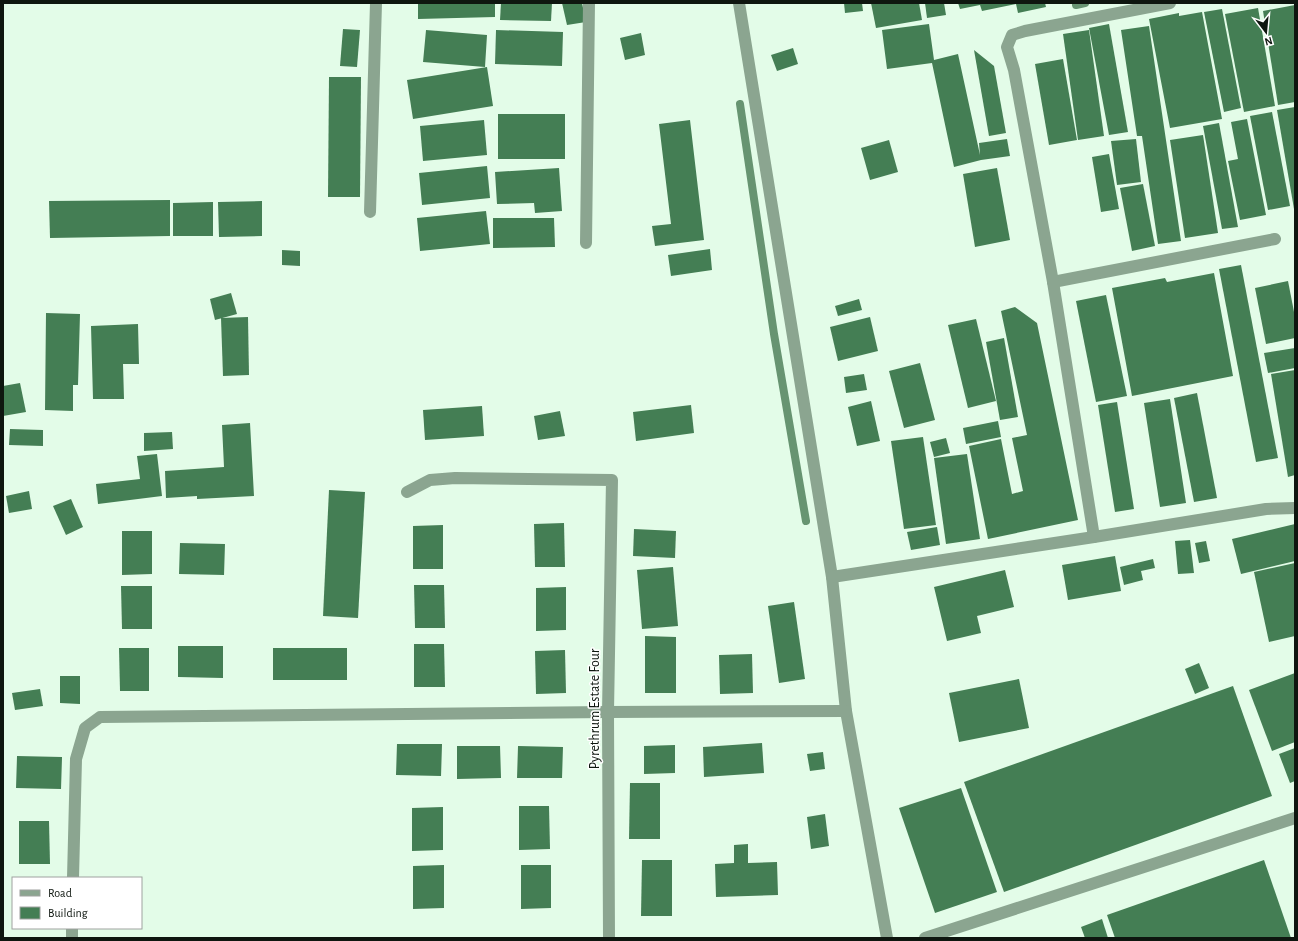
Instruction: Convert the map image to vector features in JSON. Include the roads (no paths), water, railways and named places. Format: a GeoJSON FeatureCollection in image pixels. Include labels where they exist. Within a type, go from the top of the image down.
{"type":"FeatureCollection","features":[{"type":"Feature","properties":{"kind":"street"},"geometry":{"type":"LineString","coordinates":[[370,212],[376,3]]}},
{"type":"Feature","properties":{"kind":"street"},"geometry":{"type":"LineString","coordinates":[[586,243],[589,3]]}},
{"type":"Feature","properties":{"kind":"street"},"geometry":{"type":"LineString","coordinates":[[739,3],[832,577],[846,711],[887,938]]}},
{"type":"Feature","properties":{"kind":"street"},"geometry":{"type":"LineString","coordinates":[[1094,537],[1053,282],[1014,70],[1007,47],[1012,35],[1025,31],[1170,3]]}},
{"type":"Feature","properties":{"kind":"street"},"geometry":{"type":"LineString","coordinates":[[1053,282],[1276,239]]}},
{"type":"Feature","properties":{"kind":"street","name":"Pyrethrum Estate Four"},"geometry":{"type":"LineString","coordinates":[[407,492],[430,480],[455,478],[612,480],[608,712],[609,938]]}},
{"type":"Feature","properties":{"kind":"street"},"geometry":{"type":"LineString","coordinates":[[832,577],[1266,509],[1295,508]]}},
{"type":"Feature","properties":{"kind":"street"},"geometry":{"type":"LineString","coordinates":[[73,877],[76,759],[85,728],[100,717],[846,711]]}},
{"type":"Feature","properties":{"kind":"street"},"geometry":{"type":"LineString","coordinates":[[925,938],[1295,818]]}},
{"type":"Feature","properties":{"kind":"waterway"},"geometry":{"type":"LineString","coordinates":[[1076,5],[1085,3]]}},
{"type":"Feature","properties":{"kind":"waterway"},"geometry":{"type":"LineString","coordinates":[[740,104],[774,334],[806,521]]}}]}
